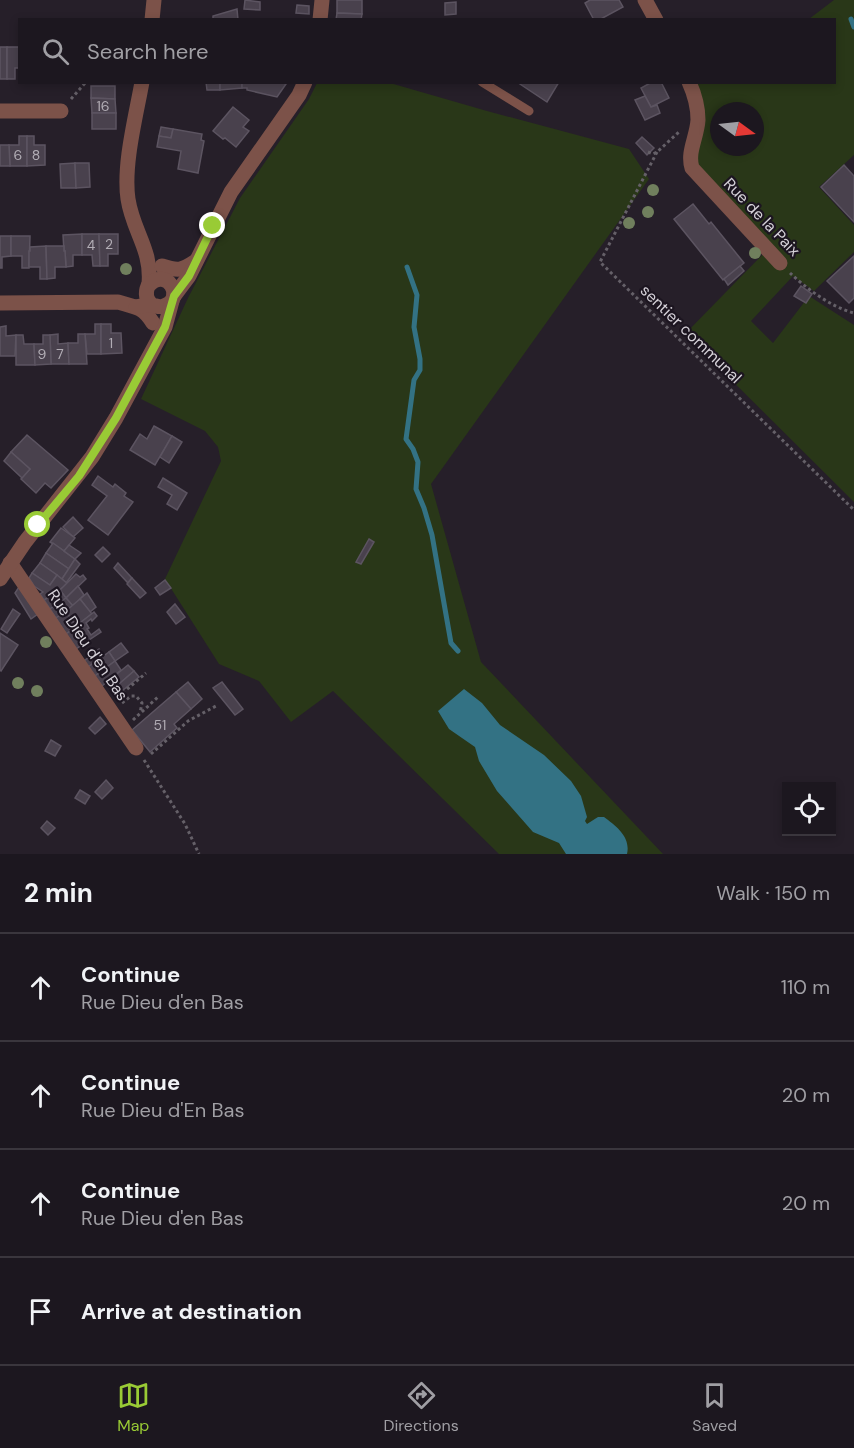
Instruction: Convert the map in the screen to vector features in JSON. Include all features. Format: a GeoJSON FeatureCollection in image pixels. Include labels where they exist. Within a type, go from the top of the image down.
{"type":"FeatureCollection","features":[{"type":"Feature","properties":{"kind":"street"},"geometry":{"type":"LineString","coordinates":[[152,18],[154,0]]}},
{"type":"Feature","properties":{"kind":"street"},"geometry":{"type":"LineString","coordinates":[[320,18],[322,0]]}},
{"type":"Feature","properties":{"kind":"street"},"geometry":{"type":"LineString","coordinates":[[645,0],[655,18]]}},
{"type":"Feature","properties":{"kind":"street"},"geometry":{"type":"LineString","coordinates":[[142,84],[132,136],[128,196],[132,219],[145,247],[149,263],[146,295],[154,305]]}},
{"type":"Feature","properties":{"kind":"street"},"geometry":{"type":"LineString","coordinates":[[136,307],[154,305],[164,307],[173,298],[189,276],[231,192],[290,108],[304,84]]}},
{"type":"Feature","properties":{"kind":"street","name":"Rue de la Paix"},"geometry":{"type":"LineString","coordinates":[[690,84],[694,92],[698,119],[689,159],[692,168],[780,263]]}},
{"type":"Feature","properties":{"kind":"street"},"geometry":{"type":"LineString","coordinates":[[0,111],[61,111]]}},
{"type":"Feature","properties":{"kind":"street"},"geometry":{"type":"LineString","coordinates":[[0,579],[10,562],[92,457],[116,418],[165,327],[173,298],[173,287],[167,281],[162,266],[145,247]]}},
{"type":"Feature","properties":{"kind":"street"},"geometry":{"type":"LineString","coordinates":[[162,266],[175,270],[184,269],[196,261]]}},
{"type":"Feature","properties":{"kind":"street"},"geometry":{"type":"LineString","coordinates":[[118,302],[160,279],[167,281]]}},
{"type":"Feature","properties":{"kind":"street"},"geometry":{"type":"LineString","coordinates":[[0,303],[118,302],[146,312],[153,323]]}},
{"type":"Feature","properties":{"kind":"street"},"geometry":{"type":"LineString","coordinates":[[154,305],[152,314],[154,346]]}},
{"type":"Feature","properties":{"kind":"street","name":"Rue Dieu d'en Bas"},"geometry":{"type":"LineString","coordinates":[[10,562],[136,748]]}},
{"type":"Feature","properties":{"kind":"lane"},"geometry":{"type":"LineString","coordinates":[[485,84],[529,111]]}},
{"type":"Feature","properties":{"kind":"path"},"geometry":{"type":"LineString","coordinates":[[61,111],[84,84]]}},
{"type":"Feature","properties":{"kind":"path"},"geometry":{"type":"LineString","coordinates":[[648,152],[653,154],[657,152],[681,131]]}},
{"type":"Feature","properties":{"kind":"path","name":"sentier communal"},"geometry":{"type":"LineString","coordinates":[[657,152],[600,262],[854,510]]}},
{"type":"Feature","properties":{"kind":"path","name":"Rue de la Paix"},"geometry":{"type":"LineString","coordinates":[[780,263],[830,302],[854,313]]}},
{"type":"Feature","properties":{"kind":"path"},"geometry":{"type":"LineString","coordinates":[[105,702],[117,698],[146,673]]}},
{"type":"Feature","properties":{"kind":"path"},"geometry":{"type":"LineString","coordinates":[[105,702],[113,707],[131,696],[136,696],[142,703],[140,713]]}},
{"type":"Feature","properties":{"kind":"path"},"geometry":{"type":"LineString","coordinates":[[118,723],[127,724],[158,697]]}},
{"type":"Feature","properties":{"kind":"path"},"geometry":{"type":"LineString","coordinates":[[199,854],[185,825],[141,756],[146,757],[188,721],[216,706]]}},
{"type":"Feature","properties":{"kind":"green space"},"geometry":{"type":"Polygon","coordinates":[[[834,0],[854,0],[854,155],[819,187],[854,225],[854,252],[814,291],[793,276],[751,321],[773,343],[809,296],[854,325],[854,502],[685,334],[767,250],[692,168],[698,119],[689,84],[836,84],[836,18],[810,18],[834,0]]]}},
{"type":"Feature","properties":{"kind":"green space"},"geometry":{"type":"Polygon","coordinates":[[[316,84],[393,84],[629,149],[649,179],[431,484],[481,662],[663,854],[499,854],[333,691],[291,722],[259,681],[219,664],[165,579],[221,461],[218,447],[205,431],[141,399],[188,298],[240,198],[309,99],[316,84]]]}},
{"type":"Feature","properties":{"kind":"water"},"geometry":{"type":"Polygon","coordinates":[[[464,689],[482,703],[500,725],[544,755],[571,781],[581,796],[587,824],[598,817],[604,817],[618,828],[627,842],[627,854],[566,854],[559,843],[533,832],[497,791],[479,761],[475,747],[449,729],[438,711],[464,689]]]}},
{"type":"Feature","properties":{"kind":"building"},"geometry":{"type":"Polygon","coordinates":[[[245,0],[260,2],[260,10],[244,9],[245,0]]]}},
{"type":"Feature","properties":{"kind":"building"},"geometry":{"type":"Polygon","coordinates":[[[337,0],[362,0],[362,14],[337,13],[337,0]]]}},
{"type":"Feature","properties":{"kind":"building"},"geometry":{"type":"Polygon","coordinates":[[[590,0],[619,0],[623,7],[603,18],[593,18],[585,3],[590,0]]]}},
{"type":"Feature","properties":{"kind":"building"},"geometry":{"type":"Polygon","coordinates":[[[456,2],[456,14],[445,15],[445,3],[456,2]]]}},
{"type":"Feature","properties":{"kind":"building"},"geometry":{"type":"Polygon","coordinates":[[[297,5],[309,6],[309,14],[296,13],[297,5]]]}},
{"type":"Feature","properties":{"kind":"building"},"geometry":{"type":"Polygon","coordinates":[[[237,9],[238,18],[213,18],[213,16],[237,9]]]}},
{"type":"Feature","properties":{"kind":"building"},"geometry":{"type":"Polygon","coordinates":[[[337,13],[362,14],[361,18],[336,18],[337,13]]]}},
{"type":"Feature","properties":{"kind":"building"},"geometry":{"type":"Polygon","coordinates":[[[0,47],[7,47],[7,79],[0,79],[0,47]]]}},
{"type":"Feature","properties":{"kind":"building"},"geometry":{"type":"Polygon","coordinates":[[[7,47],[18,47],[18,68],[15,68],[15,79],[7,79],[7,47]]]}},
{"type":"Feature","properties":{"kind":"building"},"geometry":{"type":"Polygon","coordinates":[[[206,84],[220,84],[220,90],[207,90],[206,84]]]}},
{"type":"Feature","properties":{"kind":"building"},"geometry":{"type":"Polygon","coordinates":[[[220,84],[242,84],[242,88],[220,90],[220,84]]]}},
{"type":"Feature","properties":{"kind":"building"},"geometry":{"type":"Polygon","coordinates":[[[242,84],[286,84],[277,97],[242,88],[242,84]]]}},
{"type":"Feature","properties":{"kind":"building"},"geometry":{"type":"Polygon","coordinates":[[[520,84],[558,84],[547,102],[520,84]]]}},
{"type":"Feature","properties":{"kind":"building"},"geometry":{"type":"Polygon","coordinates":[[[648,84],[662,84],[669,98],[651,107],[641,88],[648,84]]]}},
{"type":"Feature","properties":{"kind":"building"},"geometry":{"type":"Polygon","coordinates":[[[91,86],[115,86],[115,99],[91,98],[91,86]]]}},
{"type":"Feature","properties":{"kind":"building"},"geometry":{"type":"Polygon","coordinates":[[[645,96],[651,107],[657,105],[660,113],[645,120],[635,100],[645,96]]]}},
{"type":"Feature","properties":{"kind":"building"},"geometry":{"type":"Polygon","coordinates":[[[91,98],[115,99],[116,113],[92,113],[91,98]]]}},
{"type":"Feature","properties":{"kind":"building"},"geometry":{"type":"Polygon","coordinates":[[[233,107],[249,120],[243,127],[249,131],[236,147],[213,131],[233,107]]]}},
{"type":"Feature","properties":{"kind":"building"},"geometry":{"type":"Polygon","coordinates":[[[92,113],[116,113],[116,129],[92,129],[92,113]]]}},
{"type":"Feature","properties":{"kind":"building"},"geometry":{"type":"Polygon","coordinates":[[[161,127],[173,129],[171,138],[159,136],[161,127]]]}},
{"type":"Feature","properties":{"kind":"building"},"geometry":{"type":"Polygon","coordinates":[[[173,129],[202,134],[201,140],[204,141],[198,173],[178,169],[181,151],[157,147],[159,136],[171,138],[173,129]]]}},
{"type":"Feature","properties":{"kind":"building"},"geometry":{"type":"Polygon","coordinates":[[[19,136],[27,136],[27,166],[10,166],[9,145],[19,145],[19,136]]]}},
{"type":"Feature","properties":{"kind":"building"},"geometry":{"type":"Polygon","coordinates":[[[27,136],[34,136],[34,145],[45,145],[45,165],[27,166],[27,136]]]}},
{"type":"Feature","properties":{"kind":"building"},"geometry":{"type":"Polygon","coordinates":[[[642,137],[654,148],[647,155],[636,143],[642,137]]]}},
{"type":"Feature","properties":{"kind":"building"},"geometry":{"type":"Polygon","coordinates":[[[0,145],[9,145],[10,166],[0,166],[0,145]]]}},
{"type":"Feature","properties":{"kind":"building"},"geometry":{"type":"Polygon","coordinates":[[[75,163],[76,188],[61,188],[60,164],[75,163]]]}},
{"type":"Feature","properties":{"kind":"building"},"geometry":{"type":"Polygon","coordinates":[[[75,163],[89,163],[90,187],[76,188],[75,163]]]}},
{"type":"Feature","properties":{"kind":"building"},"geometry":{"type":"Polygon","coordinates":[[[844,165],[854,176],[854,222],[821,187],[844,165]]]}},
{"type":"Feature","properties":{"kind":"building"},"geometry":{"type":"Polygon","coordinates":[[[693,204],[709,224],[711,222],[744,263],[723,280],[674,219],[693,204]]]}},
{"type":"Feature","properties":{"kind":"building"},"geometry":{"type":"Polygon","coordinates":[[[82,234],[82,255],[73,255],[73,266],[66,267],[63,235],[82,234]]]}},
{"type":"Feature","properties":{"kind":"building"},"geometry":{"type":"Polygon","coordinates":[[[82,234],[99,234],[100,266],[93,266],[92,255],[82,255],[82,234]]]}},
{"type":"Feature","properties":{"kind":"building"},"geometry":{"type":"Polygon","coordinates":[[[99,234],[118,234],[118,254],[108,254],[108,266],[100,266],[99,234]]]}},
{"type":"Feature","properties":{"kind":"building"},"geometry":{"type":"Polygon","coordinates":[[[0,236],[11,236],[11,256],[2,257],[2,268],[0,268],[0,236]]]}},
{"type":"Feature","properties":{"kind":"building"},"geometry":{"type":"Polygon","coordinates":[[[11,236],[30,236],[29,268],[22,268],[22,256],[11,256],[11,236]]]}},
{"type":"Feature","properties":{"kind":"building"},"geometry":{"type":"Polygon","coordinates":[[[46,246],[47,279],[40,279],[40,267],[29,267],[29,251],[30,247],[46,246]]]}},
{"type":"Feature","properties":{"kind":"building"},"geometry":{"type":"Polygon","coordinates":[[[46,246],[64,246],[66,267],[55,267],[55,278],[47,279],[46,246]]]}},
{"type":"Feature","properties":{"kind":"building"},"geometry":{"type":"Polygon","coordinates":[[[854,256],[854,298],[849,303],[827,281],[854,256]]]}},
{"type":"Feature","properties":{"kind":"building"},"geometry":{"type":"Polygon","coordinates":[[[740,266],[744,271],[728,285],[724,279],[740,266]]]}},
{"type":"Feature","properties":{"kind":"building"},"geometry":{"type":"Polygon","coordinates":[[[801,286],[812,294],[806,303],[794,296],[801,286]]]}},
{"type":"Feature","properties":{"kind":"building"},"geometry":{"type":"Polygon","coordinates":[[[95,324],[101,324],[101,354],[87,354],[85,334],[95,334],[95,324]]]}},
{"type":"Feature","properties":{"kind":"building"},"geometry":{"type":"Polygon","coordinates":[[[101,324],[111,324],[111,333],[121,333],[122,353],[101,354],[101,324]]]}},
{"type":"Feature","properties":{"kind":"building"},"geometry":{"type":"Polygon","coordinates":[[[6,326],[6,336],[16,335],[15,356],[0,356],[0,327],[6,326]]]}},
{"type":"Feature","properties":{"kind":"building"},"geometry":{"type":"Polygon","coordinates":[[[58,334],[58,344],[68,343],[69,364],[51,364],[50,335],[58,334]]]}},
{"type":"Feature","properties":{"kind":"building"},"geometry":{"type":"Polygon","coordinates":[[[78,334],[85,334],[87,364],[69,364],[68,343],[78,343],[78,334]]]}},
{"type":"Feature","properties":{"kind":"building"},"geometry":{"type":"Polygon","coordinates":[[[16,335],[23,335],[24,344],[34,344],[35,365],[16,365],[16,335]]]}},
{"type":"Feature","properties":{"kind":"building"},"geometry":{"type":"Polygon","coordinates":[[[43,335],[50,335],[51,364],[35,365],[34,344],[43,344],[43,335]]]}},
{"type":"Feature","properties":{"kind":"building"},"geometry":{"type":"Polygon","coordinates":[[[154,426],[172,436],[155,465],[130,450],[140,434],[147,439],[154,426]]]}},
{"type":"Feature","properties":{"kind":"building"},"geometry":{"type":"Polygon","coordinates":[[[27,435],[68,470],[51,488],[45,483],[36,493],[21,479],[30,469],[11,452],[27,435]]]}},
{"type":"Feature","properties":{"kind":"building"},"geometry":{"type":"Polygon","coordinates":[[[172,436],[182,442],[169,463],[160,457],[172,436]]]}},
{"type":"Feature","properties":{"kind":"building"},"geometry":{"type":"Polygon","coordinates":[[[11,452],[30,469],[22,478],[4,461],[11,452]]]}},
{"type":"Feature","properties":{"kind":"building"},"geometry":{"type":"Polygon","coordinates":[[[98,476],[113,487],[115,484],[126,493],[124,496],[133,502],[108,535],[88,520],[107,496],[92,485],[98,476]]]}},
{"type":"Feature","properties":{"kind":"building"},"geometry":{"type":"Polygon","coordinates":[[[163,478],[187,493],[177,510],[167,504],[172,495],[158,487],[163,478]]]}},
{"type":"Feature","properties":{"kind":"building"},"geometry":{"type":"Polygon","coordinates":[[[73,517],[83,528],[73,537],[63,527],[73,517]]]}},
{"type":"Feature","properties":{"kind":"building"},"geometry":{"type":"Polygon","coordinates":[[[61,528],[75,538],[64,551],[50,542],[61,528]]]}},
{"type":"Feature","properties":{"kind":"building"},"geometry":{"type":"Polygon","coordinates":[[[369,539],[374,542],[361,564],[356,562],[369,539]]]}},
{"type":"Feature","properties":{"kind":"building"},"geometry":{"type":"Polygon","coordinates":[[[53,543],[75,559],[69,569],[46,553],[53,543]]]}},
{"type":"Feature","properties":{"kind":"building"},"geometry":{"type":"Polygon","coordinates":[[[69,545],[81,553],[75,559],[64,551],[69,545]]]}},
{"type":"Feature","properties":{"kind":"building"},"geometry":{"type":"Polygon","coordinates":[[[103,547],[110,554],[102,562],[95,555],[103,547]]]}},
{"type":"Feature","properties":{"kind":"building"},"geometry":{"type":"Polygon","coordinates":[[[46,553],[69,569],[62,579],[40,563],[46,553]]]}},
{"type":"Feature","properties":{"kind":"building"},"geometry":{"type":"Polygon","coordinates":[[[75,559],[80,564],[66,583],[62,579],[75,559]]]}},
{"type":"Feature","properties":{"kind":"building"},"geometry":{"type":"Polygon","coordinates":[[[40,563],[57,575],[50,585],[32,573],[40,563]]]}},
{"type":"Feature","properties":{"kind":"building"},"geometry":{"type":"Polygon","coordinates":[[[118,563],[132,578],[128,583],[114,568],[118,563]]]}},
{"type":"Feature","properties":{"kind":"building"},"geometry":{"type":"Polygon","coordinates":[[[32,573],[50,585],[57,575],[68,584],[44,600],[40,594],[43,592],[34,586],[29,578],[32,573]]]}},
{"type":"Feature","properties":{"kind":"building"},"geometry":{"type":"Polygon","coordinates":[[[76,574],[80,577],[83,575],[86,579],[66,598],[60,590],[76,574]]]}},
{"type":"Feature","properties":{"kind":"building"},"geometry":{"type":"Polygon","coordinates":[[[132,578],[146,593],[140,598],[127,584],[132,578]]]}},
{"type":"Feature","properties":{"kind":"building"},"geometry":{"type":"Polygon","coordinates":[[[165,580],[171,588],[160,595],[155,588],[165,580]]]}},
{"type":"Feature","properties":{"kind":"building"},"geometry":{"type":"Polygon","coordinates":[[[21,584],[42,611],[31,619],[15,593],[21,584]]]}},
{"type":"Feature","properties":{"kind":"building"},"geometry":{"type":"Polygon","coordinates":[[[78,586],[84,595],[73,606],[66,598],[78,586]]]}},
{"type":"Feature","properties":{"kind":"building"},"geometry":{"type":"Polygon","coordinates":[[[60,590],[66,598],[50,609],[44,600],[60,590]]]}},
{"type":"Feature","properties":{"kind":"building"},"geometry":{"type":"Polygon","coordinates":[[[87,593],[96,607],[90,612],[80,599],[87,593]]]}},
{"type":"Feature","properties":{"kind":"building"},"geometry":{"type":"Polygon","coordinates":[[[66,598],[73,606],[56,618],[50,609],[66,598]]]}},
{"type":"Feature","properties":{"kind":"building"},"geometry":{"type":"Polygon","coordinates":[[[80,599],[92,614],[76,626],[66,611],[80,599]]]}},
{"type":"Feature","properties":{"kind":"building"},"geometry":{"type":"Polygon","coordinates":[[[175,604],[185,617],[176,624],[167,612],[175,604]]]}},
{"type":"Feature","properties":{"kind":"building"},"geometry":{"type":"Polygon","coordinates":[[[13,609],[20,614],[7,633],[1,629],[13,609]]]}},
{"type":"Feature","properties":{"kind":"building"},"geometry":{"type":"Polygon","coordinates":[[[66,611],[76,627],[66,634],[56,618],[66,611]]]}},
{"type":"Feature","properties":{"kind":"building"},"geometry":{"type":"Polygon","coordinates":[[[94,612],[97,616],[86,623],[89,628],[87,629],[91,635],[99,629],[101,632],[86,642],[76,626],[94,612]]]}},
{"type":"Feature","properties":{"kind":"building"},"geometry":{"type":"Polygon","coordinates":[[[76,627],[86,642],[76,649],[66,634],[76,627]]]}},
{"type":"Feature","properties":{"kind":"building"},"geometry":{"type":"Polygon","coordinates":[[[0,633],[18,645],[1,671],[0,670],[0,633]]]}},
{"type":"Feature","properties":{"kind":"building"},"geometry":{"type":"Polygon","coordinates":[[[121,643],[128,652],[115,661],[109,652],[121,643]]]}},
{"type":"Feature","properties":{"kind":"building"},"geometry":{"type":"Polygon","coordinates":[[[99,649],[104,656],[88,667],[84,661],[99,649]]]}},
{"type":"Feature","properties":{"kind":"building"},"geometry":{"type":"Polygon","coordinates":[[[109,652],[115,661],[95,676],[88,667],[109,652]]]}},
{"type":"Feature","properties":{"kind":"building"},"geometry":{"type":"Polygon","coordinates":[[[115,661],[121,670],[102,686],[95,676],[115,661]]]}},
{"type":"Feature","properties":{"kind":"building"},"geometry":{"type":"Polygon","coordinates":[[[128,665],[134,671],[112,690],[106,683],[128,665]]]}},
{"type":"Feature","properties":{"kind":"building"},"geometry":{"type":"Polygon","coordinates":[[[134,671],[139,677],[117,695],[112,690],[134,671]]]}},
{"type":"Feature","properties":{"kind":"building"},"geometry":{"type":"Polygon","coordinates":[[[188,682],[202,699],[191,709],[176,692],[188,682]]]}},
{"type":"Feature","properties":{"kind":"building"},"geometry":{"type":"Polygon","coordinates":[[[222,682],[243,709],[235,715],[213,688],[222,682]]]}},
{"type":"Feature","properties":{"kind":"building"},"geometry":{"type":"Polygon","coordinates":[[[176,692],[191,709],[174,724],[177,728],[150,752],[132,730],[176,692]]]}},
{"type":"Feature","properties":{"kind":"building"},"geometry":{"type":"Polygon","coordinates":[[[100,717],[106,724],[95,734],[89,728],[100,717]]]}},
{"type":"Feature","properties":{"kind":"building"},"geometry":{"type":"Polygon","coordinates":[[[51,740],[61,746],[55,756],[45,751],[51,740]]]}},
{"type":"Feature","properties":{"kind":"building"},"geometry":{"type":"Polygon","coordinates":[[[106,780],[113,788],[102,799],[95,792],[106,780]]]}},
{"type":"Feature","properties":{"kind":"building"},"geometry":{"type":"Polygon","coordinates":[[[80,790],[90,796],[85,804],[75,798],[80,790]]]}},
{"type":"Feature","properties":{"kind":"building"},"geometry":{"type":"Polygon","coordinates":[[[47,821],[55,828],[48,835],[41,828],[47,821]]]}},
{"type":"Feature","properties":{"kind":"waterway"},"geometry":{"type":"LineString","coordinates":[[851,19],[854,27]]}},
{"type":"Feature","properties":{"kind":"waterway"},"geometry":{"type":"LineString","coordinates":[[407,267],[417,295],[414,327],[420,370],[414,380],[406,439],[418,462],[416,489],[432,535],[451,643],[458,651]]}},
{"type":"Feature","properties":{"kind":"route"},"geometry":{"type":"LineString","coordinates":[[38,525],[79,476],[116,418],[165,327],[174,296],[189,276],[213,226]]}}]}
